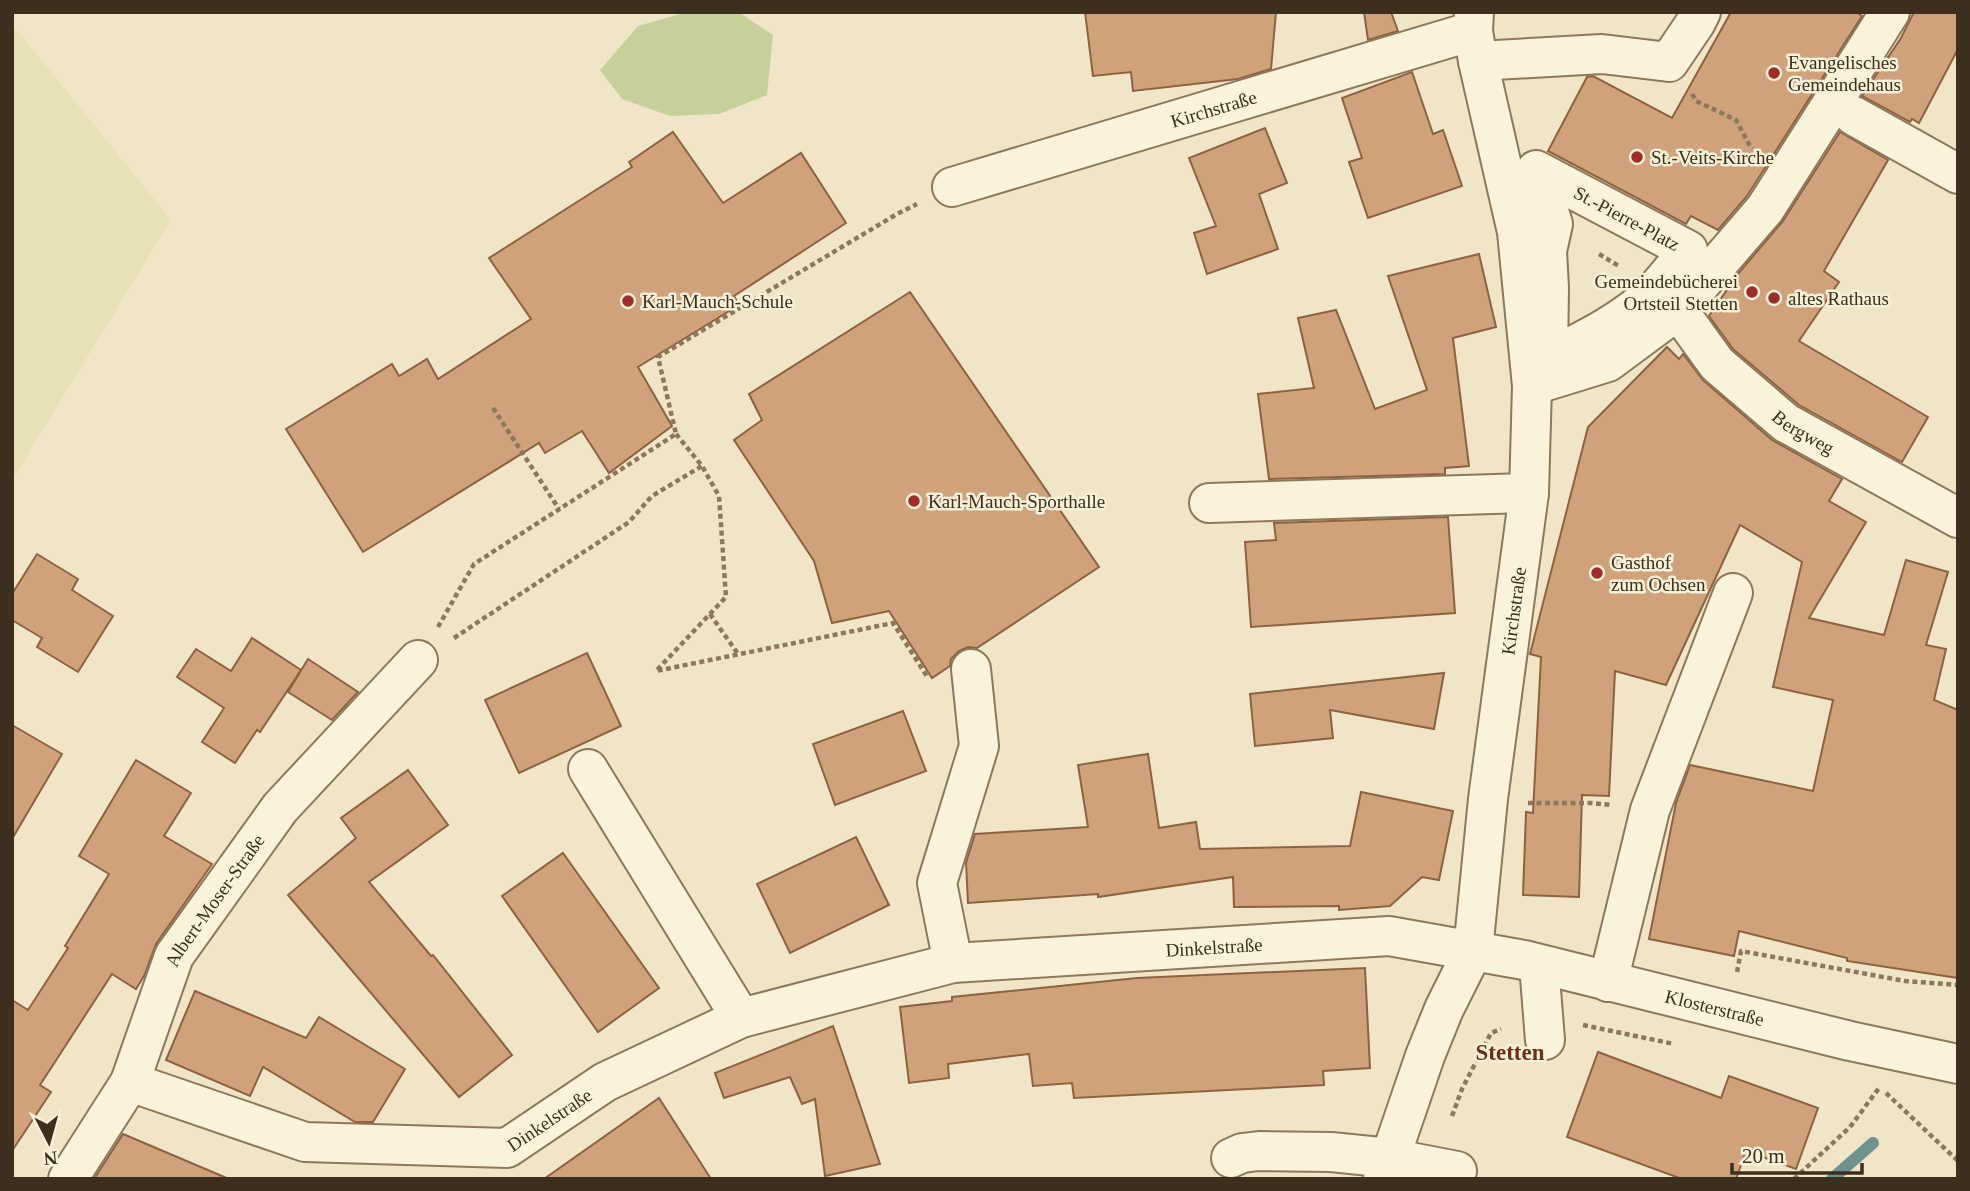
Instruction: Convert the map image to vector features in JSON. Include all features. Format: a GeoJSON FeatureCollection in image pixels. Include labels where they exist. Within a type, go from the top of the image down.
{"type":"FeatureCollection","features":[{"type":"Feature","properties":{"kind":"street"},"geometry":{"type":"LineString","coordinates":[[1475,35],[1668,62],[1701,12]]}},
{"type":"Feature","properties":{"kind":"street","name":"St.-Pierre-Platz"},"geometry":{"type":"LineString","coordinates":[[1532,386],[1608,362],[1667,300],[1765,209],[1843,110],[1890,12]]}},
{"type":"Feature","properties":{"kind":"street","name":"Kirchstraße"},"geometry":{"type":"LineString","coordinates":[[952,187],[1475,35],[1517,232],[1532,386],[1529,493],[1488,799],[1473,951],[1424,1056],[1386,1168]]}},
{"type":"Feature","properties":{"kind":"street"},"geometry":{"type":"LineString","coordinates":[[1843,110],[1958,174]]}},
{"type":"Feature","properties":{"kind":"street","name":"St.-Pierre-Platz"},"geometry":{"type":"LineString","coordinates":[[1536,170],[1688,250],[1667,300],[1631,310],[1575,345],[1548,358],[1547,251],[1552,224],[1536,170]]}},
{"type":"Feature","properties":{"kind":"street","name":"Bergweg"},"geometry":{"type":"LineString","coordinates":[[1667,300],[1717,363],[1786,423],[1958,518]]}},
{"type":"Feature","properties":{"kind":"street"},"geometry":{"type":"LineString","coordinates":[[1209,503],[1529,493]]}},
{"type":"Feature","properties":{"kind":"street"},"geometry":{"type":"LineString","coordinates":[[1608,982],[1650,810],[1733,593]]}},
{"type":"Feature","properties":{"kind":"street","name":"Albert-Moser-Straße"},"geometry":{"type":"LineString","coordinates":[[68,1179],[130,1082],[174,956],[280,808],[418,660]]}},
{"type":"Feature","properties":{"kind":"street"},"geometry":{"type":"LineString","coordinates":[[953,963],[937,883],[979,746],[971,669]]}},
{"type":"Feature","properties":{"kind":"street"},"geometry":{"type":"LineString","coordinates":[[588,769],[741,1018]]}},
{"type":"Feature","properties":{"kind":"street","name":"Dinkelstraße"},"geometry":{"type":"LineString","coordinates":[[130,1082],[305,1142],[500,1163],[605,1082],[741,1018],[953,963],[1390,936],[1473,951]]}},
{"type":"Feature","properties":{"kind":"street","name":"Klosterstraße"},"geometry":{"type":"LineString","coordinates":[[1473,951],[1850,1041],[1958,1064]]}},
{"type":"Feature","properties":{"kind":"street"},"geometry":{"type":"LineString","coordinates":[[1539,965],[1544,1029]]}},
{"type":"Feature","properties":{"kind":"street"},"geometry":{"type":"LineString","coordinates":[[1231,1158],[1259,1150],[1331,1152],[1386,1168],[1446,1169]]}},
{"type":"Feature","properties":{"kind":"path"},"geometry":{"type":"LineString","coordinates":[[1696,101],[1736,120],[1750,146]]}},
{"type":"Feature","properties":{"kind":"path"},"geometry":{"type":"LineString","coordinates":[[897,214],[659,357],[676,434],[702,466],[719,496],[726,597],[656,671],[893,622],[929,679]]}},
{"type":"Feature","properties":{"kind":"path"},"geometry":{"type":"LineString","coordinates":[[1552,224],[1667,300]]}},
{"type":"Feature","properties":{"kind":"path"},"geometry":{"type":"LineString","coordinates":[[493,408],[559,509]]}},
{"type":"Feature","properties":{"kind":"path"},"geometry":{"type":"LineString","coordinates":[[418,660],[474,564],[676,434]]}},
{"type":"Feature","properties":{"kind":"path"},"geometry":{"type":"LineString","coordinates":[[418,660],[629,522],[652,496],[702,466]]}},
{"type":"Feature","properties":{"kind":"path"},"geometry":{"type":"LineString","coordinates":[[710,614],[738,654]]}},
{"type":"Feature","properties":{"kind":"path"},"geometry":{"type":"LineString","coordinates":[[1532,804],[1591,803]]}},
{"type":"Feature","properties":{"kind":"path"},"geometry":{"type":"LineString","coordinates":[[1741,951],[1905,981],[1958,985]]}},
{"type":"Feature","properties":{"kind":"path"},"geometry":{"type":"LineString","coordinates":[[1446,1169],[1462,1089],[1491,1034],[1529,1016],[1544,1029],[1678,1045]]}},
{"type":"Feature","properties":{"kind":"path"},"geometry":{"type":"LineString","coordinates":[[1867,1084],[1880,1087],[1958,1161]]}},
{"type":"Feature","properties":{"kind":"path"},"geometry":{"type":"LineString","coordinates":[[1794,1179],[1850,1127],[1880,1087]]}},
{"type":"Feature","properties":{"kind":"shaded area"},"geometry":{"type":"Polygon","coordinates":[[[12,24],[171,220],[12,480],[12,24]]]}},
{"type":"Feature","properties":{"kind":"green space"},"geometry":{"type":"Polygon","coordinates":[[[687,12],[738,12],[773,35],[767,95],[719,114],[670,116],[622,99],[600,70],[638,26],[687,12]]]}},
{"type":"Feature","properties":{"kind":"building"},"geometry":{"type":"Polygon","coordinates":[[[1085,12],[1276,12],[1271,69],[1238,79],[1133,91],[1131,72],[1093,76],[1085,12]]]}},
{"type":"Feature","properties":{"kind":"building"},"geometry":{"type":"Polygon","coordinates":[[[1364,12],[1391,12],[1398,31],[1368,40],[1364,12]]]}},
{"type":"Feature","properties":{"kind":"building"},"geometry":{"type":"Polygon","coordinates":[[[1731,12],[1856,12],[1862,16],[1747,196],[1718,230],[1691,216],[1686,224],[1548,151],[1587,77],[1593,76],[1672,118],[1731,12]]]}},
{"type":"Feature","properties":{"kind":"building"},"geometry":{"type":"Polygon","coordinates":[[[1914,12],[1958,12],[1958,49],[1919,123],[1912,119],[1910,122],[1862,96],[1901,38],[1914,12]]]}},
{"type":"Feature","properties":{"kind":"building"},"geometry":{"type":"Polygon","coordinates":[[[1412,72],[1433,134],[1443,130],[1462,186],[1368,218],[1349,162],[1362,158],[1342,98],[1412,72]]]}},
{"type":"Feature","properties":{"kind":"building"},"geometry":{"type":"Polygon","coordinates":[[[1265,128],[1287,183],[1259,194],[1278,249],[1207,274],[1194,233],[1216,226],[1189,158],[1265,128]]]}},
{"type":"Feature","properties":{"kind":"building","name":"Karl-Mauch-Schule"},"geometry":{"type":"Polygon","coordinates":[[[673,132],[723,203],[801,153],[846,223],[734,296],[739,305],[638,367],[672,426],[609,473],[582,431],[545,453],[539,443],[363,552],[286,429],[392,364],[399,376],[427,359],[438,379],[531,319],[489,258],[632,167],[629,162],[673,132]]]}},
{"type":"Feature","properties":{"kind":"building"},"geometry":{"type":"Polygon","coordinates":[[[1840,132],[1888,160],[1824,271],[1839,282],[1799,341],[1928,417],[1902,462],[1799,405],[1733,349],[1709,316],[1737,275],[1783,221],[1840,132]]]}},
{"type":"Feature","properties":{"kind":"building"},"geometry":{"type":"Polygon","coordinates":[[[1479,254],[1496,327],[1453,338],[1469,466],[1445,468],[1445,474],[1269,479],[1258,394],[1314,388],[1298,318],[1336,310],[1375,409],[1427,390],[1388,276],[1479,254]]]}},
{"type":"Feature","properties":{"kind":"building","name":"Karl-Mauch-Sporthalle"},"geometry":{"type":"Polygon","coordinates":[[[910,292],[1099,567],[977,648],[968,647],[959,651],[951,659],[950,666],[932,678],[889,611],[832,623],[814,561],[734,440],[762,420],[749,394],[910,292]]]}},
{"type":"Feature","properties":{"kind":"building"},"geometry":{"type":"Polygon","coordinates":[[[1667,347],[1679,359],[1683,354],[1703,380],[1772,440],[1842,479],[1829,501],[1866,522],[1809,618],[1884,635],[1906,560],[1948,572],[1926,645],[1946,649],[1934,700],[1958,710],[1958,978],[1847,961],[1847,958],[1739,931],[1734,956],[1649,939],[1676,803],[1690,765],[1813,791],[1833,700],[1773,687],[1802,562],[1740,525],[1666,685],[1615,671],[1609,796],[1582,795],[1579,897],[1523,895],[1526,812],[1533,813],[1541,657],[1530,654],[1588,427],[1667,347]]]}},
{"type":"Feature","properties":{"kind":"building"},"geometry":{"type":"Polygon","coordinates":[[[1448,517],[1455,613],[1251,627],[1245,542],[1276,540],[1274,523],[1448,517]]]}},
{"type":"Feature","properties":{"kind":"building"},"geometry":{"type":"Polygon","coordinates":[[[37,554],[78,579],[72,590],[113,616],[78,672],[37,647],[42,638],[12,620],[12,594],[37,554]]]}},
{"type":"Feature","properties":{"kind":"building"},"geometry":{"type":"Polygon","coordinates":[[[252,638],[301,670],[260,732],[257,730],[235,763],[202,742],[224,708],[177,677],[196,649],[231,671],[252,638]]]}},
{"type":"Feature","properties":{"kind":"building"},"geometry":{"type":"Polygon","coordinates":[[[587,653],[621,726],[519,773],[485,700],[587,653]]]}},
{"type":"Feature","properties":{"kind":"building"},"geometry":{"type":"Polygon","coordinates":[[[308,659],[358,692],[332,720],[288,692],[308,659]]]}},
{"type":"Feature","properties":{"kind":"building"},"geometry":{"type":"Polygon","coordinates":[[[1444,673],[1434,729],[1330,710],[1333,738],[1255,746],[1250,694],[1444,673]]]}},
{"type":"Feature","properties":{"kind":"building"},"geometry":{"type":"Polygon","coordinates":[[[903,711],[926,771],[835,805],[813,744],[903,711]]]}},
{"type":"Feature","properties":{"kind":"building"},"geometry":{"type":"Polygon","coordinates":[[[12,725],[62,754],[12,839],[12,725]]]}},
{"type":"Feature","properties":{"kind":"building"},"geometry":{"type":"Polygon","coordinates":[[[1148,754],[1159,828],[1196,822],[1200,849],[1350,846],[1361,792],[1453,811],[1439,880],[1422,877],[1390,906],[1339,910],[1339,906],[1234,907],[1233,877],[1098,897],[1098,894],[968,903],[966,863],[975,834],[1088,827],[1078,765],[1148,754]]]}},
{"type":"Feature","properties":{"kind":"building"},"geometry":{"type":"Polygon","coordinates":[[[136,760],[191,793],[164,836],[212,864],[156,944],[136,989],[112,974],[40,1085],[51,1092],[12,1151],[12,1000],[28,1010],[68,948],[65,946],[109,874],[79,856],[136,760]]]}},
{"type":"Feature","properties":{"kind":"building"},"geometry":{"type":"Polygon","coordinates":[[[408,770],[448,825],[369,882],[431,956],[433,955],[512,1055],[459,1097],[288,895],[356,838],[341,818],[408,770]]]}},
{"type":"Feature","properties":{"kind":"building"},"geometry":{"type":"Polygon","coordinates":[[[856,837],[889,905],[790,953],[757,884],[856,837]]]}},
{"type":"Feature","properties":{"kind":"building"},"geometry":{"type":"Polygon","coordinates":[[[563,853],[659,988],[598,1032],[502,896],[563,853]]]}},
{"type":"Feature","properties":{"kind":"building"},"geometry":{"type":"Polygon","coordinates":[[[1365,968],[1370,1068],[1323,1071],[1324,1085],[1074,1098],[1072,1083],[1033,1086],[1029,1054],[948,1064],[949,1078],[909,1083],[900,1007],[952,1001],[952,997],[1137,978],[1365,968]]]}},
{"type":"Feature","properties":{"kind":"building"},"geometry":{"type":"Polygon","coordinates":[[[195,991],[306,1038],[319,1017],[405,1069],[373,1122],[355,1122],[263,1067],[250,1096],[166,1060],[195,991]]]}},
{"type":"Feature","properties":{"kind":"building"},"geometry":{"type":"Polygon","coordinates":[[[833,1026],[880,1164],[825,1176],[815,1099],[802,1104],[790,1077],[724,1098],[715,1073],[833,1026]]]}},
{"type":"Feature","properties":{"kind":"building"},"geometry":{"type":"Polygon","coordinates":[[[1598,1052],[1721,1098],[1729,1076],[1818,1108],[1796,1169],[1746,1151],[1736,1179],[1682,1179],[1567,1137],[1598,1052]]]}},
{"type":"Feature","properties":{"kind":"building"},"geometry":{"type":"Polygon","coordinates":[[[659,1098],[711,1179],[544,1179],[659,1098]]]}},
{"type":"Feature","properties":{"kind":"building"},"geometry":{"type":"Polygon","coordinates":[[[123,1134],[229,1179],[94,1179],[123,1134]]]}},
{"type":"Feature","properties":{"kind":"waterway"},"geometry":{"type":"LineString","coordinates":[[1832,1179],[1873,1143]]}},
{"type":"Feature","properties":{"kind":"place","name":"Evangelisches Gemeindehaus"},"geometry":{"type":"Point","coordinates":[1774,73]}},
{"type":"Feature","properties":{"kind":"place","name":"St.-Veits-Kirche"},"geometry":{"type":"Point","coordinates":[1637,157]}},
{"type":"Feature","properties":{"kind":"place","name":"Gemeindebücherei Ortsteil Stetten"},"geometry":{"type":"Point","coordinates":[1752,292]}},
{"type":"Feature","properties":{"kind":"place","name":"altes Rathaus"},"geometry":{"type":"Point","coordinates":[1774,298]}},
{"type":"Feature","properties":{"kind":"place","name":"Karl-Mauch-Schule"},"geometry":{"type":"Point","coordinates":[628,301]}},
{"type":"Feature","properties":{"kind":"place","name":"Karl-Mauch-Sporthalle"},"geometry":{"type":"Point","coordinates":[914,501]}},
{"type":"Feature","properties":{"kind":"place","name":"Gasthof zum Ochsen"},"geometry":{"type":"Point","coordinates":[1597,573]}},
{"type":"Feature","properties":{"kind":"district","name":"Stetten"},"geometry":{"type":"Point","coordinates":[1510,1052]}}]}
